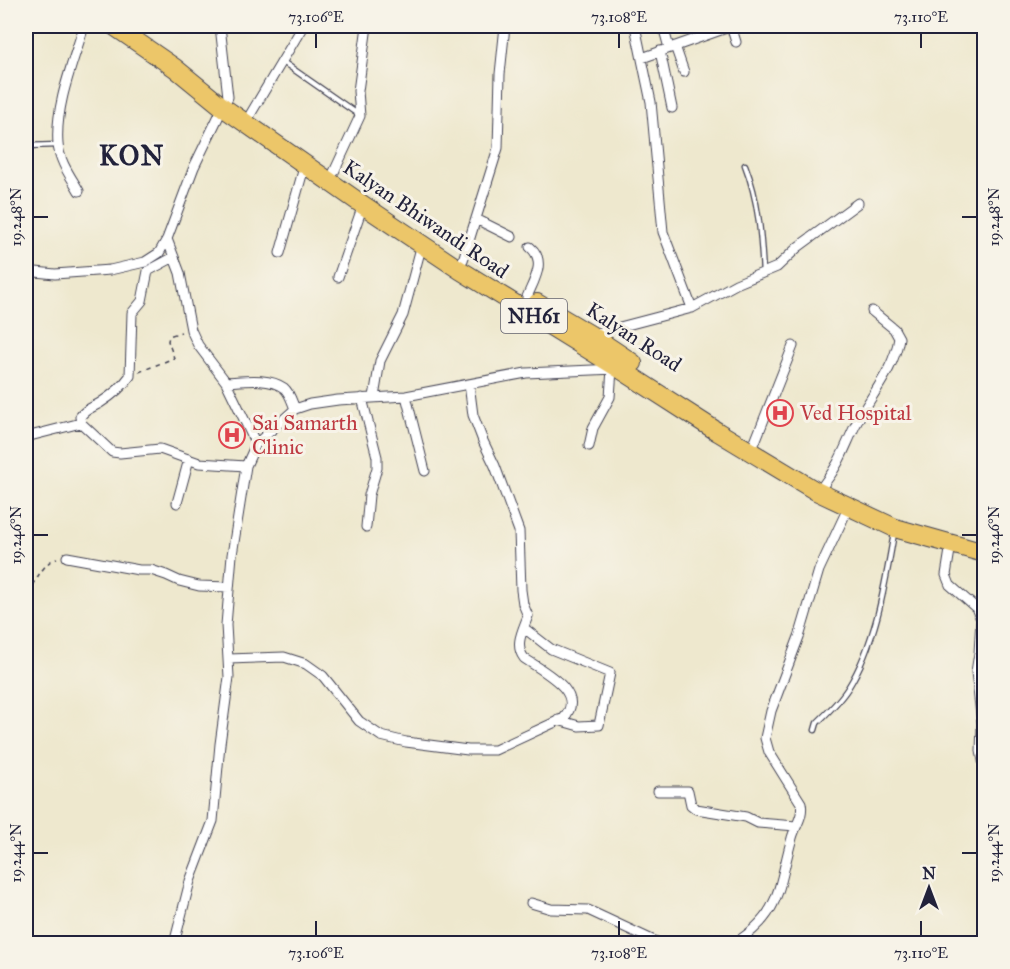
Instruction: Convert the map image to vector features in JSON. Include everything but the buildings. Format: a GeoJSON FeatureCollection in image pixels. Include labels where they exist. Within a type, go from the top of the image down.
{"type":"FeatureCollection","features":[{"type":"Feature","properties":{"kind":"highway","name":"Kalyan Bhiwandi Road"},"geometry":{"type":"LineString","coordinates":[[114,26],[226,103],[363,205],[460,270],[622,367],[728,438],[816,491],[895,528],[984,553]]}},
{"type":"Feature","properties":{"kind":"highway","name":"Kalyan Road"},"geometry":{"type":"LineString","coordinates":[[132,26],[226,103],[250,114],[463,260],[591,335],[622,367],[824,484],[898,517],[984,541]]}},
{"type":"Feature","properties":{"kind":"street"},"geometry":{"type":"LineString","coordinates":[[79,191],[62,160],[58,145],[61,110],[84,26]]}},
{"type":"Feature","properties":{"kind":"street"},"geometry":{"type":"LineString","coordinates":[[26,271],[55,274],[110,270],[145,262],[159,253],[167,239],[194,167],[226,103],[220,26]]}},
{"type":"Feature","properties":{"kind":"street"},"geometry":{"type":"LineString","coordinates":[[250,114],[303,26]]}},
{"type":"Feature","properties":{"kind":"street"},"geometry":{"type":"LineString","coordinates":[[334,172],[360,116],[358,91],[367,26]]}},
{"type":"Feature","properties":{"kind":"street"},"geometry":{"type":"LineString","coordinates":[[463,260],[498,148],[505,26]]}},
{"type":"Feature","properties":{"kind":"street"},"geometry":{"type":"LineString","coordinates":[[635,26],[651,102],[663,232],[692,308]]}},
{"type":"Feature","properties":{"kind":"street"},"geometry":{"type":"LineString","coordinates":[[663,26],[668,48],[672,108]]}},
{"type":"Feature","properties":{"kind":"street"},"geometry":{"type":"LineString","coordinates":[[642,58],[731,26],[736,42]]}},
{"type":"Feature","properties":{"kind":"street"},"geometry":{"type":"LineString","coordinates":[[668,48],[684,72]]}},
{"type":"Feature","properties":{"kind":"street"},"geometry":{"type":"LineString","coordinates":[[280,252],[305,164]]}},
{"type":"Feature","properties":{"kind":"street"},"geometry":{"type":"LineString","coordinates":[[591,335],[692,308],[777,267],[798,247],[858,202]]}},
{"type":"Feature","properties":{"kind":"street"},"geometry":{"type":"LineString","coordinates":[[338,277],[363,205]]}},
{"type":"Feature","properties":{"kind":"street"},"geometry":{"type":"LineString","coordinates":[[476,219],[512,237]]}},
{"type":"Feature","properties":{"kind":"street"},"geometry":{"type":"LineString","coordinates":[[167,239],[180,273],[191,330],[198,345],[226,382],[256,444]]}},
{"type":"Feature","properties":{"kind":"street"},"geometry":{"type":"LineString","coordinates":[[374,397],[380,361],[403,315],[422,244]]}},
{"type":"Feature","properties":{"kind":"street"},"geometry":{"type":"LineString","coordinates":[[527,297],[537,273],[539,259],[537,253],[530,247]]}},
{"type":"Feature","properties":{"kind":"street"},"geometry":{"type":"LineString","coordinates":[[174,257],[148,271],[142,301],[132,312],[130,376],[100,403],[84,411],[80,417],[81,423],[112,452],[160,449],[199,463],[246,466]]}},
{"type":"Feature","properties":{"kind":"street"},"geometry":{"type":"LineString","coordinates":[[824,484],[839,463],[856,425],[883,379],[898,346],[899,338],[894,329],[872,311]]}},
{"type":"Feature","properties":{"kind":"street"},"geometry":{"type":"LineString","coordinates":[[755,442],[793,346]]}},
{"type":"Feature","properties":{"kind":"street"},"geometry":{"type":"LineString","coordinates":[[174,944],[190,881],[213,821],[229,677],[226,625],[229,587],[246,466],[256,444],[295,409],[310,404],[406,396],[526,373],[622,367],[607,404],[592,428],[589,446]]}},
{"type":"Feature","properties":{"kind":"street"},"geometry":{"type":"LineString","coordinates":[[226,382],[267,382],[283,388],[290,394],[295,409]]}},
{"type":"Feature","properties":{"kind":"street"},"geometry":{"type":"LineString","coordinates":[[229,659],[285,657],[306,664],[323,676],[359,721],[381,736],[406,742],[468,750],[495,750],[564,718],[572,704],[570,695],[565,688],[524,658],[521,653],[519,645],[528,616],[521,590],[519,531],[495,466],[473,416],[469,384]]}},
{"type":"Feature","properties":{"kind":"street"},"geometry":{"type":"LineString","coordinates":[[406,396],[425,471]]}},
{"type":"Feature","properties":{"kind":"street"},"geometry":{"type":"LineString","coordinates":[[362,398],[377,458],[377,468],[369,495],[366,527]]}},
{"type":"Feature","properties":{"kind":"street"},"geometry":{"type":"LineString","coordinates":[[26,437],[81,423]]}},
{"type":"Feature","properties":{"kind":"street"},"geometry":{"type":"LineString","coordinates":[[177,503],[189,459]]}},
{"type":"Feature","properties":{"kind":"street"},"geometry":{"type":"LineString","coordinates":[[733,944],[760,924],[776,901],[796,826],[803,810],[801,803],[769,752],[765,738],[771,711],[800,634],[819,570],[849,506]]}},
{"type":"Feature","properties":{"kind":"street"},"geometry":{"type":"LineString","coordinates":[[951,544],[946,575],[950,585],[976,608],[981,619],[976,672],[984,766]]}},
{"type":"Feature","properties":{"kind":"street"},"geometry":{"type":"LineString","coordinates":[[67,557],[139,570],[151,570],[199,586],[229,587]]}},
{"type":"Feature","properties":{"kind":"street"},"geometry":{"type":"LineString","coordinates":[[524,628],[550,649],[610,673],[599,725],[579,726],[558,720]]}},
{"type":"Feature","properties":{"kind":"street"},"geometry":{"type":"LineString","coordinates":[[658,791],[688,791],[691,805],[696,809],[746,817],[758,823],[796,826]]}},
{"type":"Feature","properties":{"kind":"street"},"geometry":{"type":"LineString","coordinates":[[531,903],[551,909],[588,910],[661,944]]}},
{"type":"Feature","properties":{"kind":"lane"},"geometry":{"type":"LineString","coordinates":[[283,62],[360,116]]}},
{"type":"Feature","properties":{"kind":"lane"},"geometry":{"type":"LineString","coordinates":[[26,146],[58,145]]}},
{"type":"Feature","properties":{"kind":"lane"},"geometry":{"type":"LineString","coordinates":[[745,165],[754,187],[759,211],[764,273]]}},
{"type":"Feature","properties":{"kind":"lane"},"geometry":{"type":"LineString","coordinates":[[815,730],[817,723],[847,690],[863,659],[878,611],[895,528]]}},
{"type":"Feature","properties":{"kind":"path"},"geometry":{"type":"LineString","coordinates":[[130,376],[174,358],[168,341],[169,336],[191,330]]}},
{"type":"Feature","properties":{"kind":"path"},"geometry":{"type":"LineString","coordinates":[[26,592],[52,560],[67,557]]}},
{"type":"Feature","properties":{"kind":"place","name":"Ved Hospital"},"geometry":{"type":"Point","coordinates":[780,413]}},
{"type":"Feature","properties":{"kind":"place","name":"Sai Samarth Clinic"},"geometry":{"type":"Point","coordinates":[232,435]}},
{"type":"Feature","properties":{"kind":"district","name":"KON"},"geometry":{"type":"Point","coordinates":[132,156]}}]}
